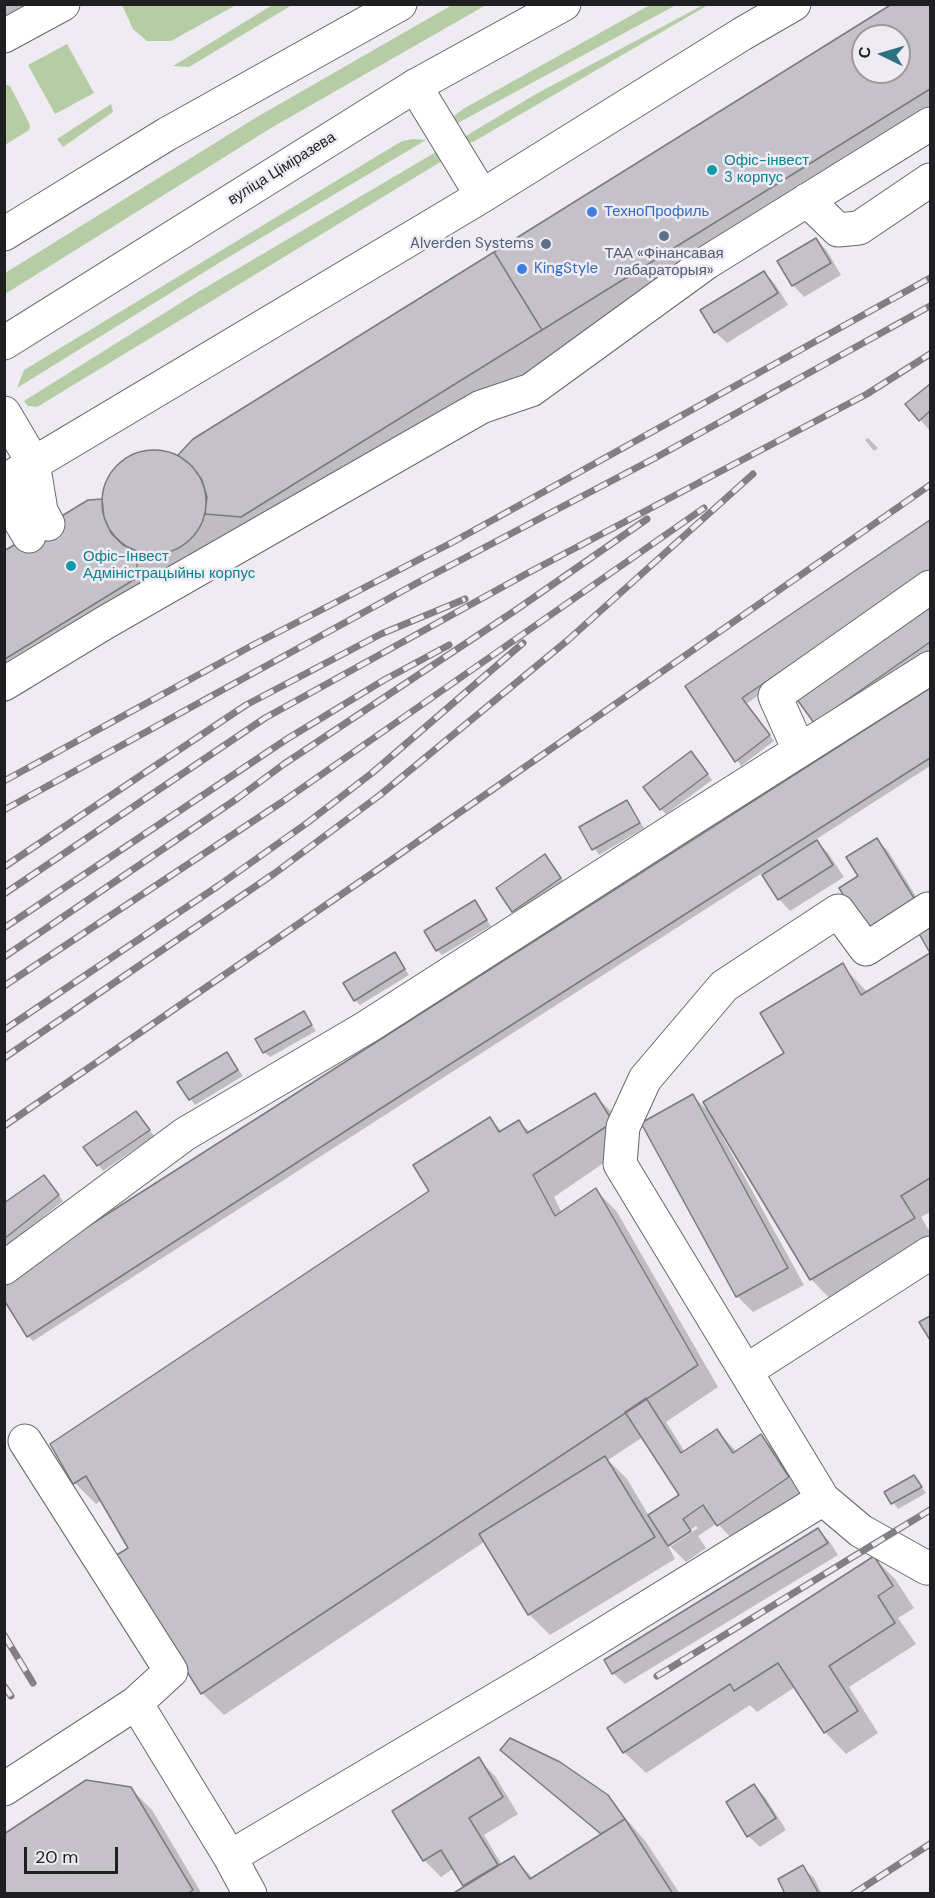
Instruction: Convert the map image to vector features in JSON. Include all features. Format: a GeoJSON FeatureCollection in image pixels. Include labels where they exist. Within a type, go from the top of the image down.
{"type":"FeatureCollection","features":[{"type":"Feature","properties":{"kind":"main road"},"geometry":{"type":"LineString","coordinates":[[4,36],[63,4]]}},
{"type":"Feature","properties":{"kind":"main road"},"geometry":{"type":"LineString","coordinates":[[4,234],[167,134],[400,4]]}},
{"type":"Feature","properties":{"kind":"main road","name":"вуліца Ціміразева"},"geometry":{"type":"LineString","coordinates":[[4,343],[414,86],[564,4]]}},
{"type":"Feature","properties":{"kind":"main road"},"geometry":{"type":"LineString","coordinates":[[4,481],[482,196],[794,4]]}},
{"type":"Feature","properties":{"kind":"main road"},"geometry":{"type":"LineString","coordinates":[[414,86],[482,196]]}},
{"type":"Feature","properties":{"kind":"main road"},"geometry":{"type":"LineString","coordinates":[[4,684],[91,619],[481,407],[531,390],[706,263],[930,124]]}},
{"type":"Feature","properties":{"kind":"main road"},"geometry":{"type":"LineString","coordinates":[[807,200],[838,230],[859,228],[930,180]]}},
{"type":"Feature","properties":{"kind":"main road"},"geometry":{"type":"LineString","coordinates":[[4,413],[33,462],[41,512],[39,530],[4,494]]}},
{"type":"Feature","properties":{"kind":"main road"},"geometry":{"type":"LineString","coordinates":[[799,750],[775,696],[930,586]]}},
{"type":"Feature","properties":{"kind":"main road"},"geometry":{"type":"LineString","coordinates":[[4,1268],[185,1134],[367,1028],[930,668]]}},
{"type":"Feature","properties":{"kind":"main road"},"geometry":{"type":"LineString","coordinates":[[928,909],[866,949],[838,911],[724,986],[645,1079],[623,1126],[620,1164],[823,1498],[861,1531],[927,1568],[930,1566]]}},
{"type":"Feature","properties":{"kind":"main road"},"geometry":{"type":"LineString","coordinates":[[746,1371],[930,1253]]}},
{"type":"Feature","properties":{"kind":"main road"},"geometry":{"type":"LineString","coordinates":[[4,1789],[136,1703],[171,1671],[25,1442]]}},
{"type":"Feature","properties":{"kind":"main road"},"geometry":{"type":"LineString","coordinates":[[230,1857],[543,1671],[823,1498]]}},
{"type":"Feature","properties":{"kind":"main road"},"geometry":{"type":"LineString","coordinates":[[136,1703],[250,1893]]}},
{"type":"Feature","properties":{"kind":"green space"},"geometry":{"type":"Polygon","coordinates":[[[274,4],[292,5],[189,67],[173,66],[274,4]]]}},
{"type":"Feature","properties":{"kind":"green space"},"geometry":{"type":"Polygon","coordinates":[[[122,5],[236,5],[171,41],[147,41],[133,29],[122,5]]]}},
{"type":"Feature","properties":{"kind":"green space"},"geometry":{"type":"Polygon","coordinates":[[[452,5],[486,5],[271,128],[5,294],[5,273],[257,117],[452,5]]]}},
{"type":"Feature","properties":{"kind":"green space"},"geometry":{"type":"Polygon","coordinates":[[[650,5],[676,5],[456,124],[454,116],[463,109],[650,5]]]}},
{"type":"Feature","properties":{"kind":"green space"},"geometry":{"type":"Polygon","coordinates":[[[703,5],[708,5],[473,142],[466,142],[464,137],[536,94],[703,5]]]}},
{"type":"Feature","properties":{"kind":"green space"},"geometry":{"type":"Polygon","coordinates":[[[67,44],[94,93],[55,114],[28,65],[67,44]]]}},
{"type":"Feature","properties":{"kind":"green space"},"geometry":{"type":"Polygon","coordinates":[[[4,84],[10,86],[30,125],[29,130],[5,145],[4,84]]]}},
{"type":"Feature","properties":{"kind":"green space"},"geometry":{"type":"Polygon","coordinates":[[[111,104],[113,112],[63,147],[57,139],[111,104]]]}},
{"type":"Feature","properties":{"kind":"green space"},"geometry":{"type":"Polygon","coordinates":[[[426,140],[227,258],[17,388],[24,370],[402,141],[426,140]]]}},
{"type":"Feature","properties":{"kind":"green space"},"geometry":{"type":"Polygon","coordinates":[[[436,152],[442,161],[37,407],[28,406],[24,401],[198,292],[436,152]]]}},
{"type":"Feature","properties":{"kind":"building","name":"Офіс-інвест 3 корпус"},"geometry":{"type":"Polygon","coordinates":[[[892,4],[930,4],[930,89],[542,330],[494,252],[851,30],[851,84],[911,84],[911,24],[860,24],[892,4]]]}},
{"type":"Feature","properties":{"kind":"building"},"geometry":{"type":"Polygon","coordinates":[[[816,238],[831,263],[792,286],[777,261],[816,238]]]}},
{"type":"Feature","properties":{"kind":"building"},"geometry":{"type":"Polygon","coordinates":[[[494,252],[542,330],[241,517],[205,514],[207,497],[202,480],[192,466],[178,455],[193,439],[494,252]]]}},
{"type":"Feature","properties":{"kind":"building"},"geometry":{"type":"Polygon","coordinates":[[[764,271],[778,293],[714,333],[700,310],[764,271]]]}},
{"type":"Feature","properties":{"kind":"building"},"geometry":{"type":"Polygon","coordinates":[[[930,384],[930,411],[919,421],[905,404],[930,384]]]}},
{"type":"Feature","properties":{"kind":"building"},"geometry":{"type":"Polygon","coordinates":[[[154,450],[174,454],[191,465],[202,482],[206,502],[202,522],[191,539],[174,550],[154,554],[134,550],[117,539],[106,522],[102,502],[106,482],[117,465],[134,454],[154,450]]]}},
{"type":"Feature","properties":{"kind":"building","name":"Офіс-Інвест Адміністрацыйны корпус"},"geometry":{"type":"Polygon","coordinates":[[[102,499],[104,517],[111,533],[123,545],[139,552],[135,579],[5,659],[4,551],[88,500],[102,499]]]}},
{"type":"Feature","properties":{"kind":"building"},"geometry":{"type":"Polygon","coordinates":[[[930,520],[930,570],[742,698],[770,735],[735,762],[685,686],[930,520]]]}},
{"type":"Feature","properties":{"kind":"building"},"geometry":{"type":"Polygon","coordinates":[[[930,600],[930,642],[814,723],[794,695],[930,600]]]}},
{"type":"Feature","properties":{"kind":"building"},"geometry":{"type":"Polygon","coordinates":[[[930,688],[930,758],[27,1337],[4,1300],[4,1280],[930,688]]]}},
{"type":"Feature","properties":{"kind":"building"},"geometry":{"type":"Polygon","coordinates":[[[691,751],[708,774],[660,810],[643,787],[691,751]]]}},
{"type":"Feature","properties":{"kind":"building"},"geometry":{"type":"Polygon","coordinates":[[[627,800],[640,823],[592,850],[579,827],[627,800]]]}},
{"type":"Feature","properties":{"kind":"building"},"geometry":{"type":"Polygon","coordinates":[[[877,838],[920,908],[870,938],[839,888],[858,876],[846,857],[877,838]]]}},
{"type":"Feature","properties":{"kind":"building"},"geometry":{"type":"Polygon","coordinates":[[[817,840],[833,865],[778,900],[762,875],[817,840]]]}},
{"type":"Feature","properties":{"kind":"building"},"geometry":{"type":"Polygon","coordinates":[[[545,854],[561,878],[512,912],[496,888],[545,854]]]}},
{"type":"Feature","properties":{"kind":"building"},"geometry":{"type":"Polygon","coordinates":[[[475,900],[487,920],[436,951],[424,931],[475,900]]]}},
{"type":"Feature","properties":{"kind":"building"},"geometry":{"type":"Polygon","coordinates":[[[930,922],[930,953],[917,930],[930,922]]]}},
{"type":"Feature","properties":{"kind":"building"},"geometry":{"type":"Polygon","coordinates":[[[395,952],[405,969],[354,1001],[343,983],[395,952]]]}},
{"type":"Feature","properties":{"kind":"building"},"geometry":{"type":"Polygon","coordinates":[[[930,953],[930,1178],[901,1196],[915,1218],[810,1280],[703,1102],[784,1053],[760,1013],[843,963],[861,995],[930,953]]]}},
{"type":"Feature","properties":{"kind":"building"},"geometry":{"type":"Polygon","coordinates":[[[304,1011],[312,1025],[263,1053],[255,1039],[304,1011]]]}},
{"type":"Feature","properties":{"kind":"building"},"geometry":{"type":"Polygon","coordinates":[[[227,1052],[238,1070],[189,1100],[177,1082],[227,1052]]]}},
{"type":"Feature","properties":{"kind":"building"},"geometry":{"type":"Polygon","coordinates":[[[595,1093],[613,1122],[533,1175],[555,1216],[596,1188],[698,1365],[201,1694],[115,1556],[128,1548],[86,1476],[73,1484],[50,1444],[429,1191],[413,1165],[490,1117],[499,1132],[519,1120],[527,1133],[595,1093]]]}},
{"type":"Feature","properties":{"kind":"building"},"geometry":{"type":"Polygon","coordinates":[[[693,1094],[788,1268],[736,1297],[641,1123],[693,1094]]]}},
{"type":"Feature","properties":{"kind":"building"},"geometry":{"type":"Polygon","coordinates":[[[136,1111],[150,1130],[97,1166],[83,1147],[136,1111]]]}},
{"type":"Feature","properties":{"kind":"building"},"geometry":{"type":"Polygon","coordinates":[[[44,1175],[59,1195],[4,1239],[4,1203],[44,1175]]]}},
{"type":"Feature","properties":{"kind":"building"},"geometry":{"type":"Polygon","coordinates":[[[930,1316],[930,1340],[919,1322],[930,1316]]]}},
{"type":"Feature","properties":{"kind":"building"},"geometry":{"type":"Polygon","coordinates":[[[646,1398],[681,1453],[717,1429],[733,1453],[761,1434],[789,1477],[717,1526],[703,1505],[683,1519],[691,1531],[668,1546],[648,1515],[679,1495],[625,1412],[646,1398]]]}},
{"type":"Feature","properties":{"kind":"building"},"geometry":{"type":"Polygon","coordinates":[[[605,1456],[655,1537],[528,1615],[479,1534],[605,1456]]]}},
{"type":"Feature","properties":{"kind":"building"},"geometry":{"type":"Polygon","coordinates":[[[914,1475],[922,1487],[891,1504],[884,1492],[914,1475]]]}},
{"type":"Feature","properties":{"kind":"building"},"geometry":{"type":"Polygon","coordinates":[[[818,1528],[828,1543],[612,1674],[604,1660],[818,1528]]]}},
{"type":"Feature","properties":{"kind":"building"},"geometry":{"type":"Polygon","coordinates":[[[874,1556],[893,1586],[878,1596],[895,1623],[829,1666],[858,1711],[824,1733],[778,1663],[734,1691],[730,1684],[623,1753],[607,1728],[874,1556]]]}},
{"type":"Feature","properties":{"kind":"building"},"geometry":{"type":"Polygon","coordinates":[[[510,1738],[560,1762],[608,1795],[625,1819],[601,1834],[500,1750],[510,1738]]]}},
{"type":"Feature","properties":{"kind":"building"},"geometry":{"type":"Polygon","coordinates":[[[479,1757],[503,1797],[469,1818],[498,1865],[463,1886],[441,1850],[423,1861],[392,1811],[479,1757]]]}},
{"type":"Feature","properties":{"kind":"building"},"geometry":{"type":"Polygon","coordinates":[[[86,1780],[131,1787],[193,1890],[187,1894],[4,1894],[4,1834],[86,1780]]]}},
{"type":"Feature","properties":{"kind":"building"},"geometry":{"type":"Polygon","coordinates":[[[754,1784],[776,1818],[747,1837],[726,1802],[754,1784]]]}},
{"type":"Feature","properties":{"kind":"building"},"geometry":{"type":"Polygon","coordinates":[[[625,1819],[673,1894],[452,1894],[514,1856],[530,1879],[625,1819]]]}},
{"type":"Feature","properties":{"kind":"building"},"geometry":{"type":"Polygon","coordinates":[[[803,1865],[819,1894],[785,1894],[778,1879],[803,1865]]]}},
{"type":"Feature","properties":{"kind":"tunnel"},"geometry":{"type":"LineString","coordinates":[[48,524],[95,604]]}},
{"type":"Feature","properties":{"kind":"railway"},"geometry":{"type":"LineString","coordinates":[[4,781],[253,645],[453,542],[930,278]]}},
{"type":"Feature","properties":{"kind":"railway"},"geometry":{"type":"LineString","coordinates":[[4,810],[417,583],[655,458],[930,306]]}},
{"type":"Feature","properties":{"kind":"railway"},"geometry":{"type":"LineString","coordinates":[[4,894],[265,718],[526,574],[867,394],[930,354]]}},
{"type":"Feature","properties":{"kind":"railway"},"geometry":{"type":"LineString","coordinates":[[4,1058],[275,873],[380,795],[568,640],[753,474]]}},
{"type":"Feature","properties":{"kind":"railway"},"geometry":{"type":"LineString","coordinates":[[4,1126],[377,870],[930,485]]}},
{"type":"Feature","properties":{"kind":"railway"},"geometry":{"type":"LineString","coordinates":[[4,986],[282,802],[704,508]]}},
{"type":"Feature","properties":{"kind":"railway"},"geometry":{"type":"LineString","coordinates":[[4,957],[238,798],[284,764],[513,612],[647,519]]}},
{"type":"Feature","properties":{"kind":"railway"},"geometry":{"type":"LineString","coordinates":[[4,867],[246,705],[381,634],[465,599]]}},
{"type":"Feature","properties":{"kind":"railway"},"geometry":{"type":"LineString","coordinates":[[4,1030],[218,886],[307,823],[372,773],[523,643]]}},
{"type":"Feature","properties":{"kind":"railway"},"geometry":{"type":"LineString","coordinates":[[4,928],[287,739],[384,680],[449,645]]}},
{"type":"Feature","properties":{"kind":"railway"},"geometry":{"type":"LineString","coordinates":[[657,1676],[930,1510]]}},
{"type":"Feature","properties":{"kind":"railway"},"geometry":{"type":"LineString","coordinates":[[4,1635],[33,1683]]}},
{"type":"Feature","properties":{"kind":"railway"},"geometry":{"type":"LineString","coordinates":[[4,1686],[11,1696]]}},
{"type":"Feature","properties":{"kind":"railway"},"geometry":{"type":"LineString","coordinates":[[853,1894],[930,1844]]}},
{"type":"Feature","properties":{"kind":"place","name":"Офіс-інвест 3 корпус"},"geometry":{"type":"Point","coordinates":[712,170]}},
{"type":"Feature","properties":{"kind":"place","name":"ТехноПрофиль"},"geometry":{"type":"Point","coordinates":[592,212]}},
{"type":"Feature","properties":{"kind":"place","name":"ТАА «Фінансавая лабараторыя»"},"geometry":{"type":"Point","coordinates":[664,236]}},
{"type":"Feature","properties":{"kind":"place","name":"Alverden Systems"},"geometry":{"type":"Point","coordinates":[546,244]}},
{"type":"Feature","properties":{"kind":"place","name":"KingStyle"},"geometry":{"type":"Point","coordinates":[522,269]}},
{"type":"Feature","properties":{"kind":"place","name":"Офіс-Інвест Адміністрацыйны корпус"},"geometry":{"type":"Point","coordinates":[71,566]}}]}
